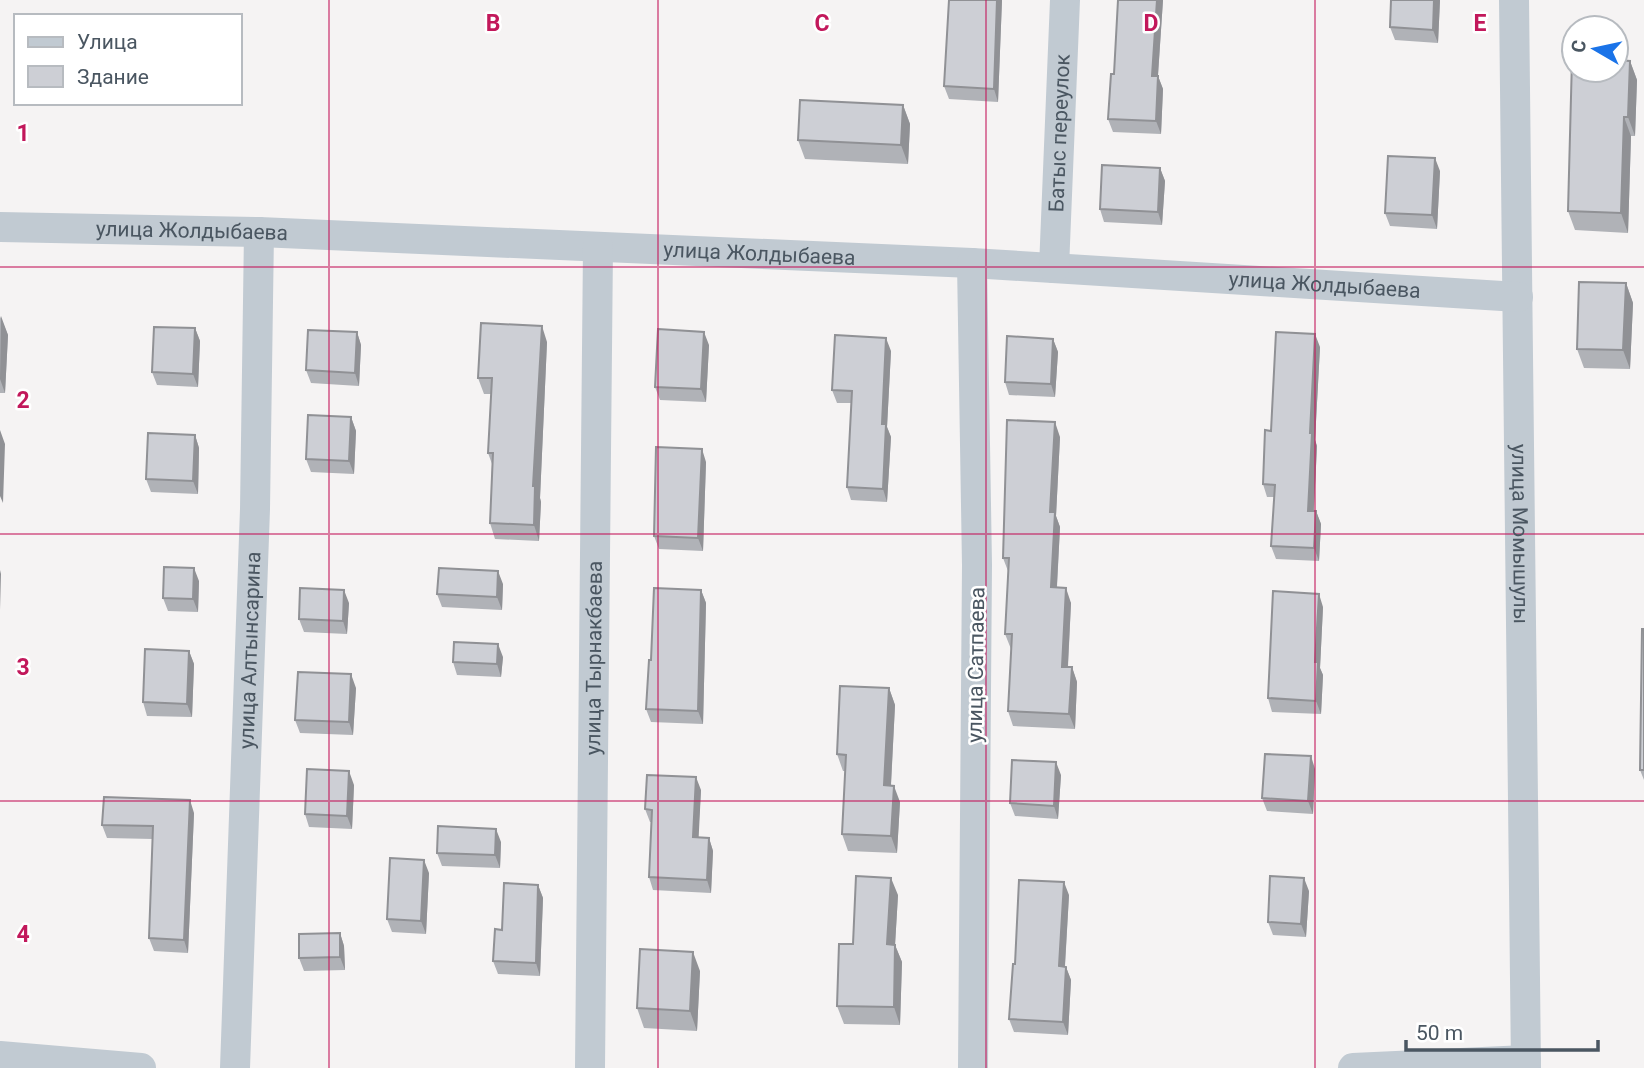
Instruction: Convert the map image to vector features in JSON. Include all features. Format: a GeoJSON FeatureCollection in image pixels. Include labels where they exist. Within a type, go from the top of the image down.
{"type":"FeatureCollection","features":[{"type":"Feature","properties":{"kind":"street","name":"Батыс переулок"},"geometry":{"type":"LineString","coordinates":[[1054,268],[1065,0]]}},
{"type":"Feature","properties":{"kind":"street","name":"улица Момышулы"},"geometry":{"type":"LineString","coordinates":[[1514,0],[1526,1064]]}},
{"type":"Feature","properties":{"kind":"street","name":"улица Жолдыбаева"},"geometry":{"type":"LineString","coordinates":[[0,227],[259,232],[972,263],[1518,297]]}},
{"type":"Feature","properties":{"kind":"street","name":"улица Алтынсарина"},"geometry":{"type":"LineString","coordinates":[[235,1068],[255,509],[259,232]]}},
{"type":"Feature","properties":{"kind":"street","name":"улица Тырнакбаева"},"geometry":{"type":"LineString","coordinates":[[590,1068],[598,247]]}},
{"type":"Feature","properties":{"kind":"street","name":"улица Сатпаева"},"geometry":{"type":"LineString","coordinates":[[972,263],[977,565],[973,1068]]}},
{"type":"Feature","properties":{"kind":"street"},"geometry":{"type":"LineString","coordinates":[[0,1056],[141,1068]]}},
{"type":"Feature","properties":{"kind":"street"},"geometry":{"type":"LineString","coordinates":[[1353,1068],[1526,1064]]}},
{"type":"Feature","properties":{"kind":"building"},"geometry":{"type":"Polygon","coordinates":[[[949,0],[997,0],[994,89],[944,86],[949,0]]]}},
{"type":"Feature","properties":{"kind":"building"},"geometry":{"type":"Polygon","coordinates":[[[1118,0],[1157,0],[1152,76],[1158,76],[1156,121],[1108,119],[1111,74],[1114,74],[1118,0]]]}},
{"type":"Feature","properties":{"kind":"building"},"geometry":{"type":"Polygon","coordinates":[[[1391,0],[1434,0],[1433,30],[1390,27],[1391,0]]]}},
{"type":"Feature","properties":{"kind":"building"},"geometry":{"type":"Polygon","coordinates":[[[1571,84],[1629,84],[1628,117],[1624,117],[1621,213],[1568,211],[1571,84]]]}},
{"type":"Feature","properties":{"kind":"building"},"geometry":{"type":"Polygon","coordinates":[[[800,100],[903,105],[901,145],[798,140],[800,100]]]}},
{"type":"Feature","properties":{"kind":"building"},"geometry":{"type":"Polygon","coordinates":[[[1388,156],[1435,158],[1432,215],[1385,213],[1388,156]]]}},
{"type":"Feature","properties":{"kind":"building"},"geometry":{"type":"Polygon","coordinates":[[[1102,165],[1160,168],[1158,212],[1100,209],[1102,165]]]}},
{"type":"Feature","properties":{"kind":"building"},"geometry":{"type":"Polygon","coordinates":[[[1579,282],[1626,283],[1623,350],[1577,349],[1579,282]]]}},
{"type":"Feature","properties":{"kind":"building"},"geometry":{"type":"Polygon","coordinates":[[[481,323],[542,326],[533,486],[534,525],[490,523],[493,453],[488,453],[492,378],[478,378],[481,323]]]}},
{"type":"Feature","properties":{"kind":"building"},"geometry":{"type":"Polygon","coordinates":[[[154,327],[195,328],[193,374],[152,372],[154,327]]]}},
{"type":"Feature","properties":{"kind":"building"},"geometry":{"type":"Polygon","coordinates":[[[658,329],[704,332],[701,389],[655,387],[658,329]]]}},
{"type":"Feature","properties":{"kind":"building"},"geometry":{"type":"Polygon","coordinates":[[[308,330],[357,332],[355,373],[306,370],[308,330]]]}},
{"type":"Feature","properties":{"kind":"building"},"geometry":{"type":"Polygon","coordinates":[[[1276,332],[1315,334],[1308,511],[1316,511],[1314,548],[1271,546],[1275,485],[1263,484],[1265,430],[1271,431],[1276,332]]]}},
{"type":"Feature","properties":{"kind":"building"},"geometry":{"type":"Polygon","coordinates":[[[835,335],[886,338],[882,424],[886,424],[883,489],[847,487],[852,391],[832,390],[835,335]]]}},
{"type":"Feature","properties":{"kind":"building"},"geometry":{"type":"Polygon","coordinates":[[[1007,336],[1053,339],[1051,384],[1005,382],[1007,336]]]}},
{"type":"Feature","properties":{"kind":"building"},"geometry":{"type":"Polygon","coordinates":[[[308,415],[351,417],[349,461],[306,459],[308,415]]]}},
{"type":"Feature","properties":{"kind":"building"},"geometry":{"type":"Polygon","coordinates":[[[1007,420],[1055,422],[1050,512],[1055,512],[1051,587],[1066,588],[1062,667],[1072,667],[1069,714],[1008,711],[1012,634],[1005,634],[1009,558],[1003,558],[1007,420]]]}},
{"type":"Feature","properties":{"kind":"building"},"geometry":{"type":"Polygon","coordinates":[[[148,433],[195,435],[193,481],[146,479],[148,433]]]}},
{"type":"Feature","properties":{"kind":"building"},"geometry":{"type":"Polygon","coordinates":[[[656,447],[702,449],[698,538],[654,536],[656,447]]]}},
{"type":"Feature","properties":{"kind":"building"},"geometry":{"type":"Polygon","coordinates":[[[164,567],[194,568],[193,599],[163,598],[164,567]]]}},
{"type":"Feature","properties":{"kind":"building"},"geometry":{"type":"Polygon","coordinates":[[[439,568],[498,571],[497,597],[437,594],[439,568]]]}},
{"type":"Feature","properties":{"kind":"building"},"geometry":{"type":"Polygon","coordinates":[[[300,588],[344,590],[343,621],[299,619],[300,588]]]}},
{"type":"Feature","properties":{"kind":"building"},"geometry":{"type":"Polygon","coordinates":[[[654,588],[701,590],[698,711],[646,709],[654,588]]]}},
{"type":"Feature","properties":{"kind":"building"},"geometry":{"type":"Polygon","coordinates":[[[1273,591],[1319,594],[1316,701],[1268,698],[1273,591]]]}},
{"type":"Feature","properties":{"kind":"building"},"geometry":{"type":"Polygon","coordinates":[[[1642,629],[1644,770],[1640,770],[1642,629]]]}},
{"type":"Feature","properties":{"kind":"building"},"geometry":{"type":"Polygon","coordinates":[[[454,642],[498,644],[497,664],[453,662],[454,642]]]}},
{"type":"Feature","properties":{"kind":"building"},"geometry":{"type":"Polygon","coordinates":[[[145,649],[189,651],[187,704],[143,702],[145,649]]]}},
{"type":"Feature","properties":{"kind":"building"},"geometry":{"type":"Polygon","coordinates":[[[298,672],[351,674],[349,722],[295,720],[298,672]]]}},
{"type":"Feature","properties":{"kind":"building"},"geometry":{"type":"Polygon","coordinates":[[[840,686],[889,688],[884,785],[894,786],[891,836],[842,834],[846,755],[837,754],[840,686]]]}},
{"type":"Feature","properties":{"kind":"building"},"geometry":{"type":"Polygon","coordinates":[[[1265,754],[1311,756],[1308,801],[1262,798],[1265,754]]]}},
{"type":"Feature","properties":{"kind":"building"},"geometry":{"type":"Polygon","coordinates":[[[1012,760],[1056,762],[1054,806],[1010,803],[1012,760]]]}},
{"type":"Feature","properties":{"kind":"building"},"geometry":{"type":"Polygon","coordinates":[[[307,769],[349,771],[347,816],[305,814],[307,769]]]}},
{"type":"Feature","properties":{"kind":"building"},"geometry":{"type":"Polygon","coordinates":[[[647,775],[696,777],[693,837],[709,838],[707,880],[649,877],[652,810],[645,809],[647,775]]]}},
{"type":"Feature","properties":{"kind":"building"},"geometry":{"type":"Polygon","coordinates":[[[104,797],[190,800],[184,940],[149,938],[153,826],[102,825],[104,797]]]}},
{"type":"Feature","properties":{"kind":"building"},"geometry":{"type":"Polygon","coordinates":[[[438,826],[496,829],[495,855],[437,853],[438,826]]]}},
{"type":"Feature","properties":{"kind":"building"},"geometry":{"type":"Polygon","coordinates":[[[390,858],[424,860],[421,921],[387,919],[390,858]]]}},
{"type":"Feature","properties":{"kind":"building"},"geometry":{"type":"Polygon","coordinates":[[[856,876],[891,878],[887,944],[895,945],[894,1007],[837,1006],[839,944],[853,944],[856,876]]]}},
{"type":"Feature","properties":{"kind":"building"},"geometry":{"type":"Polygon","coordinates":[[[1270,876],[1304,878],[1301,924],[1268,922],[1270,876]]]}},
{"type":"Feature","properties":{"kind":"building"},"geometry":{"type":"Polygon","coordinates":[[[1019,880],[1064,882],[1059,966],[1066,967],[1063,1022],[1009,1019],[1019,880]]]}},
{"type":"Feature","properties":{"kind":"building"},"geometry":{"type":"Polygon","coordinates":[[[504,883],[538,885],[536,963],[493,961],[495,929],[502,930],[504,883]]]}},
{"type":"Feature","properties":{"kind":"building"},"geometry":{"type":"Polygon","coordinates":[[[340,933],[340,957],[299,958],[299,934],[340,933]]]}},
{"type":"Feature","properties":{"kind":"building"},"geometry":{"type":"Polygon","coordinates":[[[640,949],[693,952],[690,1011],[637,1008],[640,949]]]}}]}
